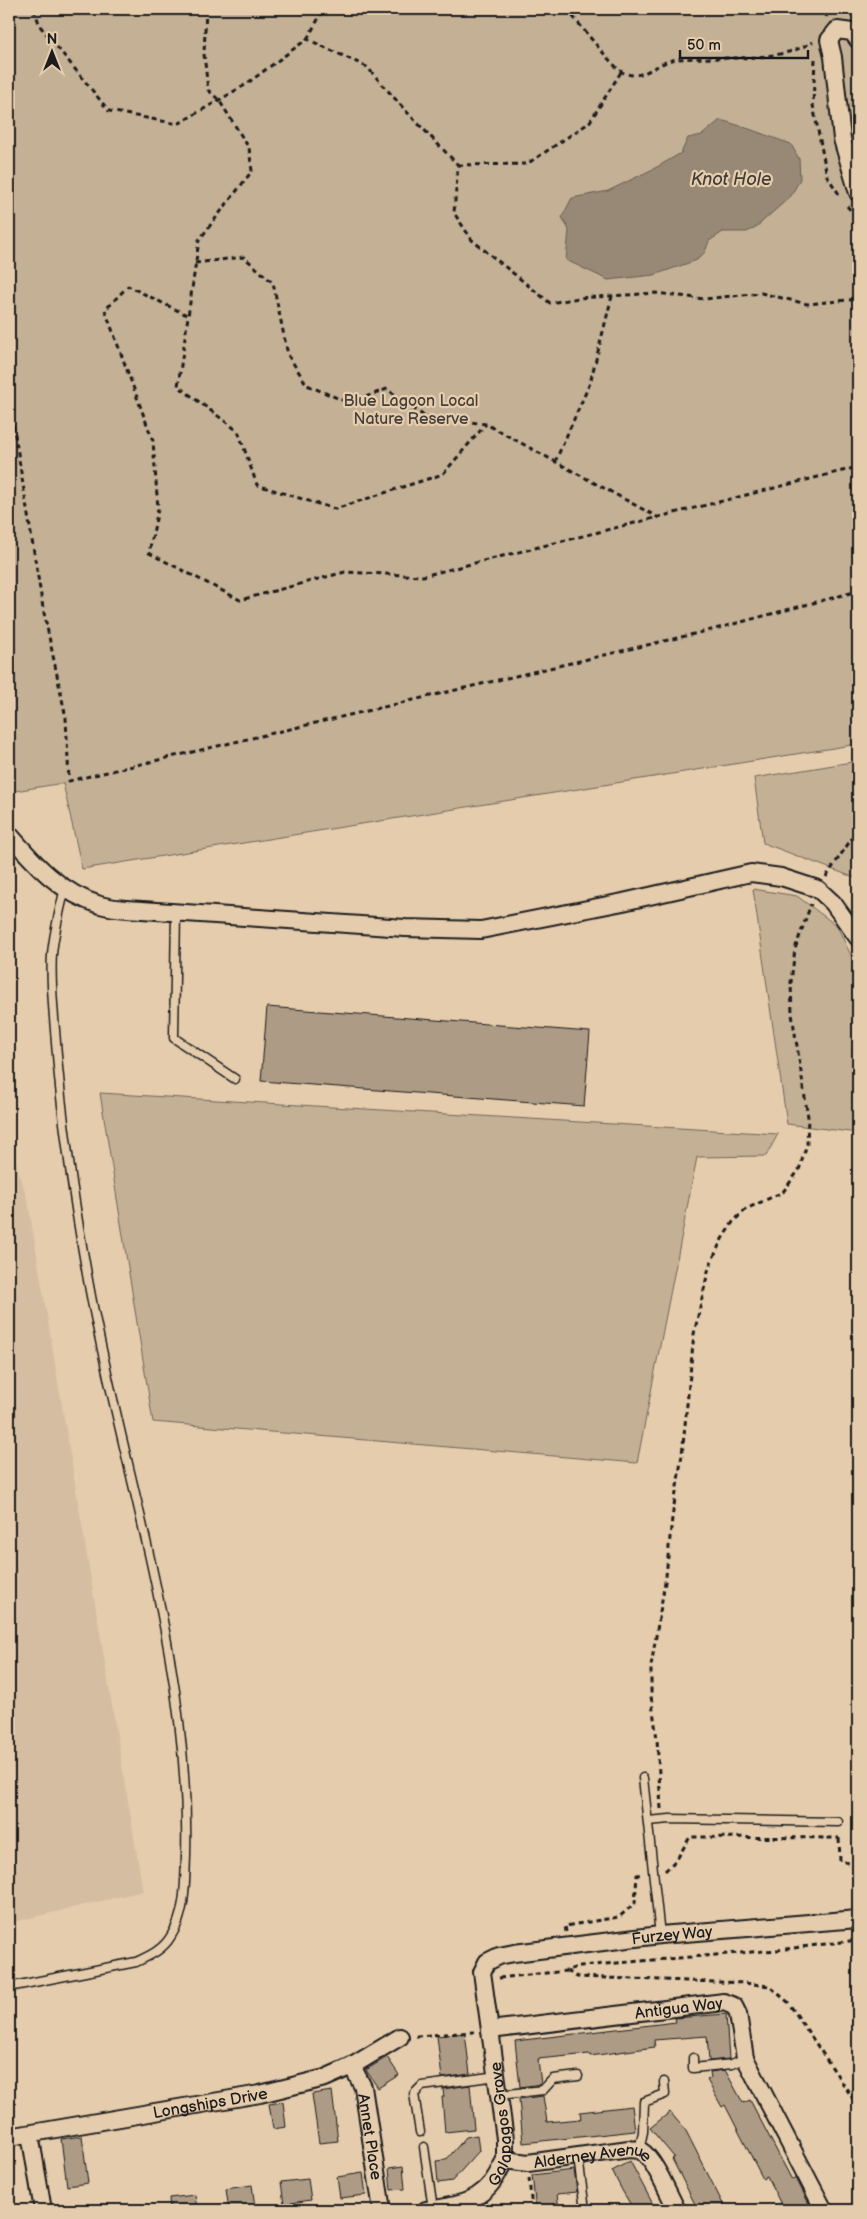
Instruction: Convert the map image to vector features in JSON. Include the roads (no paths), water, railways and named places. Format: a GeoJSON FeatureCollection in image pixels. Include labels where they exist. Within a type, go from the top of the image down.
{"type":"FeatureCollection","features":[{"type":"Feature","properties":{"kind":"street"},"geometry":{"type":"LineString","coordinates":[[858,40],[852,32],[837,30],[829,40],[833,57],[842,139],[858,193]]}},
{"type":"Feature","properties":{"kind":"street"},"geometry":{"type":"LineString","coordinates":[[9,834],[40,870],[72,893],[100,905],[405,928],[481,930],[623,902],[751,873],[781,877],[818,889],[833,902],[858,938]]}},
{"type":"Feature","properties":{"kind":"street","name":"Furzey Way"},"geometry":{"type":"LineString","coordinates":[[487,1962],[499,1956],[514,1953],[660,1934],[858,1919]]}},
{"type":"Feature","properties":{"kind":"street","name":"Galapagos Grove"},"geometry":{"type":"LineString","coordinates":[[429,2210],[473,2206],[495,2178],[504,2160],[504,2139],[497,2076],[482,1972],[487,1962]]}},
{"type":"Feature","properties":{"kind":"street","name":"Antigua Way"},"geometry":{"type":"LineString","coordinates":[[490,2030],[724,2002],[734,2006],[738,2014],[745,2058],[824,2210]]}},
{"type":"Feature","properties":{"kind":"street","name":"Longships Drive"},"geometry":{"type":"LineString","coordinates":[[9,2137],[260,2094],[325,2078],[352,2066],[400,2038]]}},
{"type":"Feature","properties":{"kind":"street","name":"Annet Place"},"geometry":{"type":"LineString","coordinates":[[352,2066],[363,2087],[382,2210]]}},
{"type":"Feature","properties":{"kind":"street"},"geometry":{"type":"LineString","coordinates":[[30,2134],[42,2210]]}},
{"type":"Feature","properties":{"kind":"street","name":"Alderney Avenue"},"geometry":{"type":"LineString","coordinates":[[504,2160],[528,2163],[639,2150],[653,2164],[677,2210]]}},
{"type":"Feature","properties":{"kind":"lane"},"geometry":{"type":"LineString","coordinates":[[9,1987],[136,1962],[151,1955],[165,1944],[172,1935],[180,1918],[186,1869],[186,1816],[172,1670],[156,1584],[88,1282],[60,1087],[52,955],[65,888]]}},
{"type":"Feature","properties":{"kind":"lane"},"geometry":{"type":"LineString","coordinates":[[176,912],[174,1038],[235,1080]]}},
{"type":"Feature","properties":{"kind":"lane"},"geometry":{"type":"LineString","coordinates":[[643,1778],[660,1934]]}},
{"type":"Feature","properties":{"kind":"lane"},"geometry":{"type":"LineString","coordinates":[[648,1821],[838,1822]]}},
{"type":"Feature","properties":{"kind":"lane"},"geometry":{"type":"LineString","coordinates":[[693,2058],[693,2068],[732,2064],[745,2058]]}},
{"type":"Feature","properties":{"kind":"lane"},"geometry":{"type":"LineString","coordinates":[[420,2132],[414,2094],[422,2086],[497,2076]]}},
{"type":"Feature","properties":{"kind":"lane"},"geometry":{"type":"LineString","coordinates":[[499,2095],[543,2090],[553,2079],[578,2076]]}},
{"type":"Feature","properties":{"kind":"lane"},"geometry":{"type":"LineString","coordinates":[[639,2150],[643,2132],[644,2102],[665,2094],[664,2082]]}},
{"type":"Feature","properties":{"kind":"lane"},"geometry":{"type":"LineString","coordinates":[[424,2147],[429,2210]]}},
{"type":"Feature","properties":{"kind":"lane"},"geometry":{"type":"LineString","coordinates":[[578,2157],[585,2210]]}},
{"type":"Feature","properties":{"kind":"water","name":"Knot Hole"},"geometry":{"type":"Polygon","coordinates":[[[720,120],[791,144],[799,159],[800,179],[791,196],[754,229],[746,232],[723,232],[709,241],[705,252],[697,260],[654,275],[608,280],[566,260],[569,230],[562,217],[572,198],[608,191],[657,167],[681,153],[688,138],[702,135],[720,120]]]}},
{"type":"Feature","properties":{"kind":"park label","name":"Blue Lagoon Local Nature Reserve"},"geometry":{"type":"Point","coordinates":[411,409]}}]}
